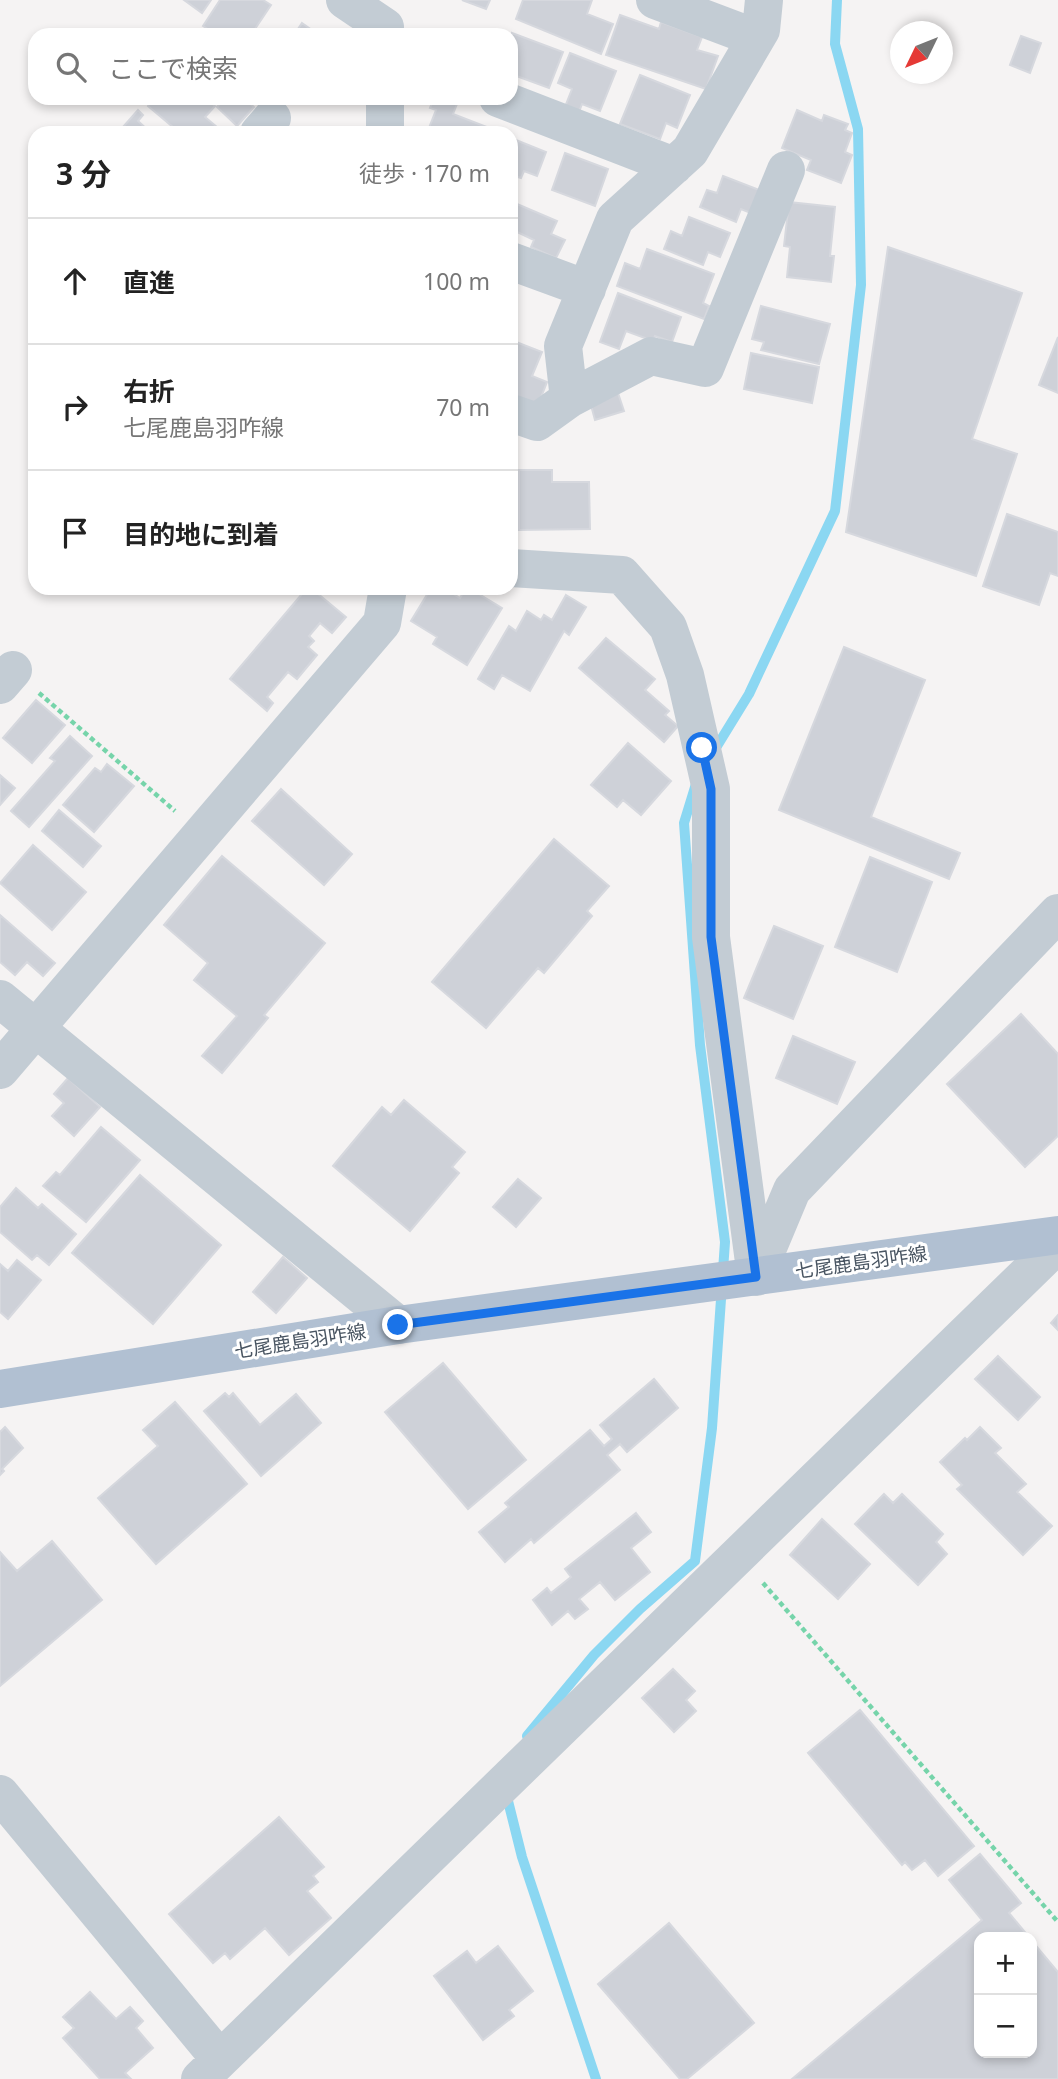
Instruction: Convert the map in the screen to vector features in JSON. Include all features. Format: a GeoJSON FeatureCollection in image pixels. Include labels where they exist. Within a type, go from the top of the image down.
{"type":"FeatureCollection","features":[{"type":"Feature","properties":{"kind":"main road","name":"七尾鹿島羽咋線"},"geometry":{"type":"LineString","coordinates":[[0,1389],[398,1325],[1058,1235]]}},
{"type":"Feature","properties":{"kind":"street"},"geometry":{"type":"LineString","coordinates":[[345,0],[385,21]]}},
{"type":"Feature","properties":{"kind":"street"},"geometry":{"type":"LineString","coordinates":[[655,0],[756,38]]}},
{"type":"Feature","properties":{"kind":"street"},"geometry":{"type":"LineString","coordinates":[[569,399],[563,346],[615,219],[690,151],[761,30],[764,0]]}},
{"type":"Feature","properties":{"kind":"street"},"geometry":{"type":"LineString","coordinates":[[385,105],[385,126]]}},
{"type":"Feature","properties":{"kind":"street"},"geometry":{"type":"LineString","coordinates":[[516,105],[674,166]]}},
{"type":"Feature","properties":{"kind":"street"},"geometry":{"type":"LineString","coordinates":[[518,415],[537,422],[569,399],[651,356],[705,368],[786,170]]}},
{"type":"Feature","properties":{"kind":"street"},"geometry":{"type":"LineString","coordinates":[[518,264],[587,289]]}},
{"type":"Feature","properties":{"kind":"street"},"geometry":{"type":"LineString","coordinates":[[518,568],[622,575],[668,628],[685,675],[711,789],[711,937],[733,1280]]}},
{"type":"Feature","properties":{"kind":"street"},"geometry":{"type":"LineString","coordinates":[[0,1070],[382,623],[387,595]]}},
{"type":"Feature","properties":{"kind":"street"},"geometry":{"type":"LineString","coordinates":[[733,1280],[792,1190],[1058,913]]}},
{"type":"Feature","properties":{"kind":"street"},"geometry":{"type":"LineString","coordinates":[[0,999],[398,1325]]}},
{"type":"Feature","properties":{"kind":"street"},"geometry":{"type":"LineString","coordinates":[[0,1794],[209,2069],[1058,1244]]}},
{"type":"Feature","properties":{"kind":"path"},"geometry":{"type":"LineString","coordinates":[[6,678],[202,835]]}},
{"type":"Feature","properties":{"kind":"path"},"geometry":{"type":"LineString","coordinates":[[739,1556],[1058,1922]]}},
{"type":"Feature","properties":{"kind":"building"},"geometry":{"type":"Polygon","coordinates":[[[184,0],[211,0],[202,13],[184,0]]]}},
{"type":"Feature","properties":{"kind":"building"},"geometry":{"type":"Polygon","coordinates":[[[220,0],[263,0],[271,5],[256,28],[203,26],[220,0]]]}},
{"type":"Feature","properties":{"kind":"building"},"geometry":{"type":"Polygon","coordinates":[[[462,0],[490,0],[486,9],[462,0]]]}},
{"type":"Feature","properties":{"kind":"building"},"geometry":{"type":"Polygon","coordinates":[[[523,0],[592,0],[587,14],[613,24],[601,54],[516,19],[523,0]]]}},
{"type":"Feature","properties":{"kind":"building"},"geometry":{"type":"Polygon","coordinates":[[[620,15],[659,29],[661,22],[702,37],[697,50],[718,56],[706,89],[606,55],[620,15]]]}},
{"type":"Feature","properties":{"kind":"building"},"geometry":{"type":"Polygon","coordinates":[[[518,35],[563,52],[549,88],[518,77],[518,35]]]}},
{"type":"Feature","properties":{"kind":"building"},"geometry":{"type":"Polygon","coordinates":[[[1021,36],[1041,43],[1030,73],[1010,65],[1021,36]]]}},
{"type":"Feature","properties":{"kind":"building"},"geometry":{"type":"Polygon","coordinates":[[[570,53],[616,71],[600,111],[582,104],[579,112],[565,107],[572,89],[558,83],[570,53]]]}},
{"type":"Feature","properties":{"kind":"building"},"geometry":{"type":"Polygon","coordinates":[[[640,75],[690,95],[677,128],[666,123],[660,139],[620,124],[640,75]]]}},
{"type":"Feature","properties":{"kind":"building"},"geometry":{"type":"Polygon","coordinates":[[[214,105],[205,117],[216,126],[172,126],[148,106],[214,105]]]}},
{"type":"Feature","properties":{"kind":"building"},"geometry":{"type":"Polygon","coordinates":[[[252,105],[254,107],[237,126],[217,107],[252,105]]]}},
{"type":"Feature","properties":{"kind":"building"},"geometry":{"type":"Polygon","coordinates":[[[431,105],[457,105],[453,114],[484,126],[430,126],[436,110],[430,108],[431,105]]]}},
{"type":"Feature","properties":{"kind":"building"},"geometry":{"type":"Polygon","coordinates":[[[138,110],[143,115],[138,121],[143,126],[124,126],[138,110]]]}},
{"type":"Feature","properties":{"kind":"building"},"geometry":{"type":"Polygon","coordinates":[[[797,110],[822,121],[824,115],[848,124],[845,130],[852,133],[845,152],[852,155],[841,183],[807,170],[811,160],[782,148],[797,110]]]}},
{"type":"Feature","properties":{"kind":"building"},"geometry":{"type":"Polygon","coordinates":[[[518,141],[546,152],[537,176],[524,171],[521,178],[518,177],[518,141]]]}},
{"type":"Feature","properties":{"kind":"building"},"geometry":{"type":"Polygon","coordinates":[[[565,153],[608,169],[595,206],[552,190],[565,153]]]}},
{"type":"Feature","properties":{"kind":"building"},"geometry":{"type":"Polygon","coordinates":[[[723,176],[762,191],[753,214],[741,209],[736,222],[700,207],[707,190],[717,193],[723,176]]]}},
{"type":"Feature","properties":{"kind":"building"},"geometry":{"type":"Polygon","coordinates":[[[789,202],[835,207],[830,256],[834,256],[831,282],[787,277],[790,247],[784,246],[789,202]]]}},
{"type":"Feature","properties":{"kind":"building"},"geometry":{"type":"Polygon","coordinates":[[[518,204],[557,221],[551,234],[565,240],[556,258],[531,247],[534,240],[518,232],[518,204]]]}},
{"type":"Feature","properties":{"kind":"building"},"geometry":{"type":"Polygon","coordinates":[[[689,217],[730,233],[720,257],[708,252],[703,265],[664,249],[671,231],[682,236],[689,217]]]}},
{"type":"Feature","properties":{"kind":"building"},"geometry":{"type":"Polygon","coordinates":[[[888,247],[1022,293],[972,439],[1017,454],[976,576],[846,532],[888,247]]]}},
{"type":"Feature","properties":{"kind":"building"},"geometry":{"type":"Polygon","coordinates":[[[647,249],[714,274],[703,303],[709,306],[704,319],[617,286],[625,263],[640,269],[647,249]]]}},
{"type":"Feature","properties":{"kind":"building"},"geometry":{"type":"Polygon","coordinates":[[[618,293],[681,317],[672,342],[655,336],[653,341],[626,331],[619,349],[600,342],[618,293]]]}},
{"type":"Feature","properties":{"kind":"building"},"geometry":{"type":"Polygon","coordinates":[[[761,306],[830,324],[819,364],[761,350],[764,342],[752,339],[761,306]]]}},
{"type":"Feature","properties":{"kind":"building"},"geometry":{"type":"Polygon","coordinates":[[[1058,337],[1058,393],[1039,385],[1058,337]]]}},
{"type":"Feature","properties":{"kind":"building"},"geometry":{"type":"Polygon","coordinates":[[[518,343],[542,352],[532,376],[547,382],[538,405],[518,397],[518,343]]]}},
{"type":"Feature","properties":{"kind":"building"},"geometry":{"type":"Polygon","coordinates":[[[751,353],[819,367],[812,403],[744,389],[751,353]]]}},
{"type":"Feature","properties":{"kind":"building"},"geometry":{"type":"Polygon","coordinates":[[[617,390],[624,411],[595,420],[589,398],[617,390]]]}},
{"type":"Feature","properties":{"kind":"building"},"geometry":{"type":"Polygon","coordinates":[[[519,470],[552,470],[552,482],[589,482],[590,529],[519,530],[519,470]]]}},
{"type":"Feature","properties":{"kind":"building"},"geometry":{"type":"Polygon","coordinates":[[[1007,514],[1058,532],[1058,576],[1050,573],[1039,605],[983,586],[1007,514]]]}},
{"type":"Feature","properties":{"kind":"building"},"geometry":{"type":"Polygon","coordinates":[[[301,595],[319,595],[346,617],[332,633],[320,623],[309,636],[314,641],[308,647],[317,655],[297,679],[288,672],[267,697],[273,703],[267,711],[230,679],[301,595]]]}},
{"type":"Feature","properties":{"kind":"building"},"geometry":{"type":"Polygon","coordinates":[[[427,595],[455,595],[460,598],[462,595],[481,595],[502,608],[467,665],[433,644],[437,637],[411,621],[427,595]]]}},
{"type":"Feature","properties":{"kind":"building"},"geometry":{"type":"Polygon","coordinates":[[[566,595],[586,607],[569,635],[564,631],[530,691],[502,675],[494,689],[478,679],[509,626],[516,631],[527,611],[541,620],[544,615],[552,620],[566,595]]]}},
{"type":"Feature","properties":{"kind":"building"},"geometry":{"type":"Polygon","coordinates":[[[606,638],[655,679],[645,690],[669,711],[665,715],[678,726],[664,742],[579,668],[606,638]]]}},
{"type":"Feature","properties":{"kind":"building"},"geometry":{"type":"Polygon","coordinates":[[[844,647],[925,680],[871,817],[960,853],[949,879],[779,810],[844,647]]]}},
{"type":"Feature","properties":{"kind":"building"},"geometry":{"type":"Polygon","coordinates":[[[36,700],[65,725],[32,763],[3,738],[36,700]]]}},
{"type":"Feature","properties":{"kind":"building"},"geometry":{"type":"Polygon","coordinates":[[[70,736],[92,756],[29,827],[11,811],[55,761],[50,758],[70,736]]]}},
{"type":"Feature","properties":{"kind":"building"},"geometry":{"type":"Polygon","coordinates":[[[628,743],[671,781],[641,815],[623,800],[617,807],[591,785],[628,743]]]}},
{"type":"Feature","properties":{"kind":"building"},"geometry":{"type":"Polygon","coordinates":[[[107,764],[134,786],[94,832],[63,805],[95,768],[101,772],[107,764]]]}},
{"type":"Feature","properties":{"kind":"building"},"geometry":{"type":"Polygon","coordinates":[[[0,775],[15,788],[0,805],[0,775]]]}},
{"type":"Feature","properties":{"kind":"building"},"geometry":{"type":"Polygon","coordinates":[[[281,789],[352,854],[324,885],[252,821],[281,789]]]}},
{"type":"Feature","properties":{"kind":"building"},"geometry":{"type":"Polygon","coordinates":[[[59,810],[101,846],[83,867],[42,831],[59,810]]]}},
{"type":"Feature","properties":{"kind":"building"},"geometry":{"type":"Polygon","coordinates":[[[554,839],[609,886],[587,911],[592,916],[544,973],[538,968],[486,1028],[432,982],[554,839]]]}},
{"type":"Feature","properties":{"kind":"building"},"geometry":{"type":"Polygon","coordinates":[[[33,845],[86,892],[52,930],[0,883],[33,845]]]}},
{"type":"Feature","properties":{"kind":"building"},"geometry":{"type":"Polygon","coordinates":[[[222,856],[325,943],[264,1015],[268,1018],[222,1073],[202,1056],[237,1016],[194,980],[208,963],[164,925],[222,856]]]}},
{"type":"Feature","properties":{"kind":"building"},"geometry":{"type":"Polygon","coordinates":[[[870,857],[932,882],[897,972],[835,947],[870,857]]]}},
{"type":"Feature","properties":{"kind":"building"},"geometry":{"type":"Polygon","coordinates":[[[0,915],[55,963],[43,976],[27,962],[15,975],[0,962],[0,915]]]}},
{"type":"Feature","properties":{"kind":"building"},"geometry":{"type":"Polygon","coordinates":[[[774,926],[823,946],[793,1019],[744,998],[774,926]]]}},
{"type":"Feature","properties":{"kind":"building"},"geometry":{"type":"Polygon","coordinates":[[[1021,1014],[1058,1054],[1058,1136],[1025,1167],[947,1084],[1021,1014]]]}},
{"type":"Feature","properties":{"kind":"building"},"geometry":{"type":"Polygon","coordinates":[[[793,1036],[855,1062],[837,1104],[776,1078],[793,1036]]]}},
{"type":"Feature","properties":{"kind":"building"},"geometry":{"type":"Polygon","coordinates":[[[68,1078],[100,1107],[74,1136],[52,1116],[64,1103],[54,1094],[68,1078]]]}},
{"type":"Feature","properties":{"kind":"building"},"geometry":{"type":"Polygon","coordinates":[[[404,1100],[465,1152],[452,1167],[459,1173],[410,1231],[333,1166],[382,1107],[391,1115],[404,1100]]]}},
{"type":"Feature","properties":{"kind":"building"},"geometry":{"type":"Polygon","coordinates":[[[101,1127],[140,1160],[86,1222],[43,1186],[56,1172],[60,1175],[101,1127]]]}},
{"type":"Feature","properties":{"kind":"building"},"geometry":{"type":"Polygon","coordinates":[[[140,1175],[221,1245],[153,1324],[72,1253],[140,1175]]]}},
{"type":"Feature","properties":{"kind":"building"},"geometry":{"type":"Polygon","coordinates":[[[518,1179],[541,1198],[516,1227],[493,1207],[518,1179]]]}},
{"type":"Feature","properties":{"kind":"building"},"geometry":{"type":"Polygon","coordinates":[[[16,1188],[38,1208],[42,1204],[76,1234],[49,1265],[37,1255],[32,1260],[0,1232],[0,1207],[16,1188]]]}},
{"type":"Feature","properties":{"kind":"building"},"geometry":{"type":"Polygon","coordinates":[[[283,1257],[307,1278],[276,1313],[253,1292],[283,1257]]]}},
{"type":"Feature","properties":{"kind":"building"},"geometry":{"type":"Polygon","coordinates":[[[17,1260],[41,1280],[8,1319],[0,1312],[0,1264],[8,1271],[17,1260]]]}},
{"type":"Feature","properties":{"kind":"building"},"geometry":{"type":"Polygon","coordinates":[[[1058,1315],[1058,1330],[1051,1323],[1058,1315]]]}},
{"type":"Feature","properties":{"kind":"building"},"geometry":{"type":"Polygon","coordinates":[[[998,1356],[1040,1397],[1018,1420],[975,1379],[998,1356]]]}},
{"type":"Feature","properties":{"kind":"building"},"geometry":{"type":"Polygon","coordinates":[[[443,1363],[526,1460],[468,1509],[385,1412],[443,1363]]]}},
{"type":"Feature","properties":{"kind":"building"},"geometry":{"type":"Polygon","coordinates":[[[654,1379],[678,1408],[627,1452],[620,1444],[607,1455],[620,1470],[534,1543],[531,1539],[505,1562],[479,1532],[509,1507],[505,1503],[590,1430],[604,1446],[612,1439],[600,1425],[654,1379]]]}},
{"type":"Feature","properties":{"kind":"building"},"geometry":{"type":"Polygon","coordinates":[[[225,1393],[229,1397],[233,1393],[260,1425],[296,1394],[321,1423],[261,1476],[204,1411],[225,1393]]]}},
{"type":"Feature","properties":{"kind":"building"},"geometry":{"type":"Polygon","coordinates":[[[175,1402],[247,1484],[156,1564],[98,1498],[158,1446],[143,1430],[175,1402]]]}},
{"type":"Feature","properties":{"kind":"building"},"geometry":{"type":"Polygon","coordinates":[[[5,1427],[23,1448],[2,1469],[4,1471],[0,1475],[0,1432],[5,1427]]]}},
{"type":"Feature","properties":{"kind":"building"},"geometry":{"type":"Polygon","coordinates":[[[980,1427],[1001,1448],[995,1453],[1026,1484],[1017,1492],[1052,1526],[1023,1555],[957,1489],[962,1485],[940,1462],[980,1427]]]}},
{"type":"Feature","properties":{"kind":"building"},"geometry":{"type":"Polygon","coordinates":[[[884,1494],[893,1503],[902,1494],[943,1534],[936,1542],[947,1554],[918,1585],[855,1524],[884,1494]]]}},
{"type":"Feature","properties":{"kind":"building"},"geometry":{"type":"Polygon","coordinates":[[[636,1513],[651,1532],[631,1548],[650,1572],[615,1600],[600,1582],[579,1599],[588,1609],[575,1619],[568,1611],[552,1625],[533,1600],[547,1588],[551,1593],[571,1577],[565,1569],[636,1513]]]}},
{"type":"Feature","properties":{"kind":"building"},"geometry":{"type":"Polygon","coordinates":[[[822,1519],[870,1564],[838,1599],[790,1555],[822,1519]]]}},
{"type":"Feature","properties":{"kind":"building"},"geometry":{"type":"Polygon","coordinates":[[[52,1541],[102,1600],[0,1686],[0,1552],[17,1571],[52,1541]]]}},
{"type":"Feature","properties":{"kind":"building"},"geometry":{"type":"Polygon","coordinates":[[[673,1669],[695,1691],[686,1700],[696,1711],[674,1732],[642,1698],[673,1669]]]}},
{"type":"Feature","properties":{"kind":"building"},"geometry":{"type":"Polygon","coordinates":[[[860,1710],[974,1846],[938,1876],[925,1860],[912,1870],[905,1862],[902,1865],[808,1753],[860,1710]]]}},
{"type":"Feature","properties":{"kind":"building"},"geometry":{"type":"Polygon","coordinates":[[[279,1817],[324,1867],[313,1876],[318,1882],[307,1891],[331,1918],[289,1955],[265,1928],[230,1959],[225,1953],[213,1963],[169,1914],[279,1817]]]}},
{"type":"Feature","properties":{"kind":"building"},"geometry":{"type":"Polygon","coordinates":[[[980,1854],[1021,1903],[1009,1913],[1025,1932],[974,1932],[974,2058],[1037,2058],[1037,1947],[1058,1972],[1058,2079],[792,2079],[982,1920],[949,1880],[980,1854]]]}},
{"type":"Feature","properties":{"kind":"building"},"geometry":{"type":"Polygon","coordinates":[[[669,1923],[754,2023],[687,2079],[680,2079],[598,1984],[669,1923]]]}},
{"type":"Feature","properties":{"kind":"building"},"geometry":{"type":"Polygon","coordinates":[[[498,1946],[533,1991],[509,2010],[514,2016],[483,2040],[434,1976],[467,1951],[476,1963],[498,1946]]]}},
{"type":"Feature","properties":{"kind":"building"},"geometry":{"type":"Polygon","coordinates":[[[90,1992],[116,2019],[130,2007],[143,2021],[136,2028],[153,2048],[125,2073],[131,2079],[100,2079],[63,2038],[74,2028],[63,2017],[90,1992]]]}},
{"type":"Feature","properties":{"kind":"waterway"},"geometry":{"type":"LineString","coordinates":[[714,751],[749,694],[835,511],[861,285],[858,129],[835,44],[837,0]]}},
{"type":"Feature","properties":{"kind":"waterway"},"geometry":{"type":"LineString","coordinates":[[527,1736],[594,1655],[640,1609],[695,1561],[712,1428],[725,1242],[700,1045],[684,823],[696,784]]}},
{"type":"Feature","properties":{"kind":"waterway"},"geometry":{"type":"LineString","coordinates":[[507,1797],[522,1857],[596,2079]]}},
{"type":"Feature","properties":{"kind":"route"},"geometry":{"type":"LineString","coordinates":[[398,1325],[756,1277],[711,937],[711,789],[702,748]]}}]}
